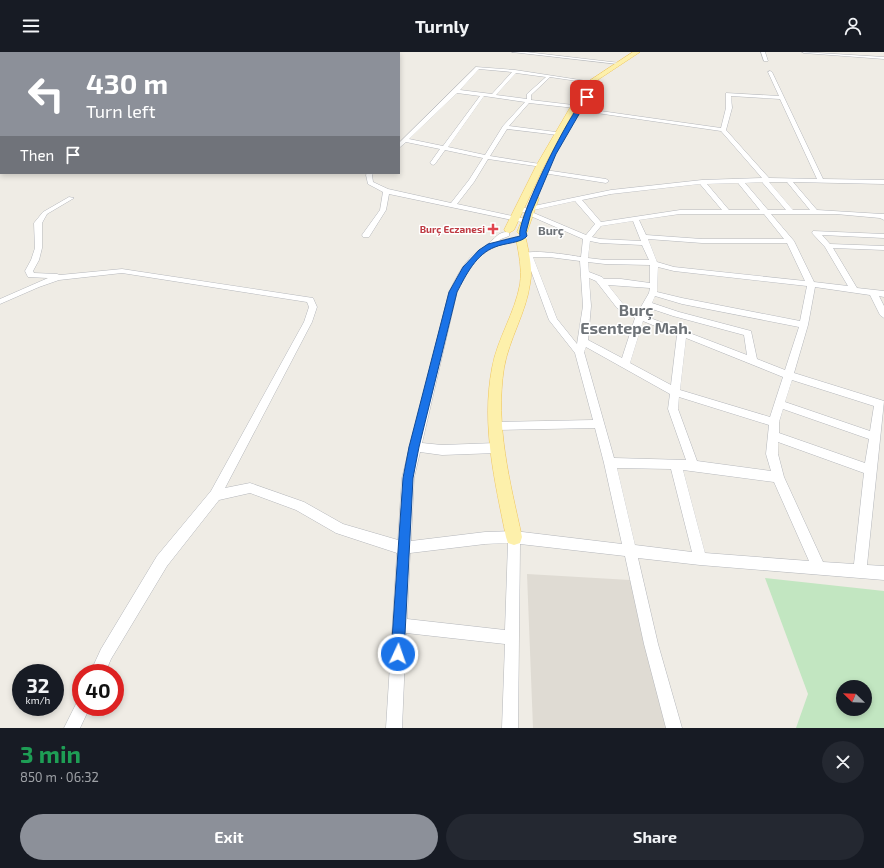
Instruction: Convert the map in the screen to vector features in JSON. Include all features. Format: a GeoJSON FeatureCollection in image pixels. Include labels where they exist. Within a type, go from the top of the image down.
{"type":"FeatureCollection","features":[{"type":"Feature","properties":{"kind":"main road"},"geometry":{"type":"LineString","coordinates":[[514,537],[496,448],[495,395],[498,366],[523,291],[526,272],[527,256],[514,235],[515,219],[575,110],[594,80],[637,52]]}},
{"type":"Feature","properties":{"kind":"main road"},"geometry":{"type":"LineString","coordinates":[[514,235],[528,214],[542,169],[556,134],[575,110]]}},
{"type":"Feature","properties":{"kind":"street"},"geometry":{"type":"LineString","coordinates":[[333,52],[338,52]]}},
{"type":"Feature","properties":{"kind":"street"},"geometry":{"type":"LineString","coordinates":[[514,52],[618,63]]}},
{"type":"Feature","properties":{"kind":"street"},"geometry":{"type":"LineString","coordinates":[[762,52],[766,60]]}},
{"type":"Feature","properties":{"kind":"street"},"geometry":{"type":"LineString","coordinates":[[804,52],[884,58]]}},
{"type":"Feature","properties":{"kind":"street"},"geometry":{"type":"LineString","coordinates":[[400,145],[478,68],[594,80]]}},
{"type":"Feature","properties":{"kind":"street"},"geometry":{"type":"LineString","coordinates":[[493,96],[515,71]]}},
{"type":"Feature","properties":{"kind":"street"},"geometry":{"type":"LineString","coordinates":[[770,72],[821,181]]}},
{"type":"Feature","properties":{"kind":"street"},"geometry":{"type":"LineString","coordinates":[[453,205],[472,181],[505,127],[529,100],[529,95],[549,76]]}},
{"type":"Feature","properties":{"kind":"street"},"geometry":{"type":"LineString","coordinates":[[456,91],[529,100],[575,110],[723,130],[791,212]]}},
{"type":"Feature","properties":{"kind":"street"},"geometry":{"type":"LineString","coordinates":[[433,163],[443,148],[460,128],[483,94]]}},
{"type":"Feature","properties":{"kind":"street"},"geometry":{"type":"LineString","coordinates":[[723,130],[729,108],[728,94],[782,98]]}},
{"type":"Feature","properties":{"kind":"street"},"geometry":{"type":"LineString","coordinates":[[505,127],[556,134]]}},
{"type":"Feature","properties":{"kind":"street"},"geometry":{"type":"LineString","coordinates":[[405,140],[606,181]]}},
{"type":"Feature","properties":{"kind":"street"},"geometry":{"type":"LineString","coordinates":[[370,174],[370,183],[386,191],[402,196],[453,205],[515,219],[577,199],[612,192],[702,182],[788,180],[883,183]]}},
{"type":"Feature","properties":{"kind":"street"},"geometry":{"type":"LineString","coordinates":[[739,180],[790,241],[811,284],[804,325],[774,422],[772,454],[778,477],[819,568]]}},
{"type":"Feature","properties":{"kind":"street"},"geometry":{"type":"LineString","coordinates":[[788,180],[815,212]]}},
{"type":"Feature","properties":{"kind":"street"},"geometry":{"type":"LineString","coordinates":[[702,182],[727,212]]}},
{"type":"Feature","properties":{"kind":"street"},"geometry":{"type":"LineString","coordinates":[[366,235],[383,210],[386,191]]}},
{"type":"Feature","properties":{"kind":"street"},"geometry":{"type":"LineString","coordinates":[[69,277],[31,275],[29,270],[36,261],[40,235],[38,223],[45,213],[71,198]]}},
{"type":"Feature","properties":{"kind":"street"},"geometry":{"type":"LineString","coordinates":[[577,199],[599,224]]}},
{"type":"Feature","properties":{"kind":"street"},"geometry":{"type":"LineString","coordinates":[[519,211],[587,238],[600,241],[790,241]]}},
{"type":"Feature","properties":{"kind":"street"},"geometry":{"type":"LineString","coordinates":[[579,352],[583,341],[587,306],[584,260],[587,238],[599,224],[680,212],[815,212],[882,216],[884,218]]}},
{"type":"Feature","properties":{"kind":"street"},"geometry":{"type":"LineString","coordinates":[[625,364],[640,317],[654,289],[654,264],[635,218]]}},
{"type":"Feature","properties":{"kind":"street"},"geometry":{"type":"LineString","coordinates":[[854,290],[828,246],[816,233],[884,236]]}},
{"type":"Feature","properties":{"kind":"street"},"geometry":{"type":"LineString","coordinates":[[394,728],[403,548],[408,478],[414,447],[453,292],[472,260],[482,251],[514,235]]}},
{"type":"Feature","properties":{"kind":"street"},"geometry":{"type":"LineString","coordinates":[[828,246],[884,248]]}},
{"type":"Feature","properties":{"kind":"street"},"geometry":{"type":"LineString","coordinates":[[674,728],[650,644],[610,463],[579,352],[554,320],[527,256],[549,255],[584,260],[646,262],[674,268],[884,294]]}},
{"type":"Feature","properties":{"kind":"street"},"geometry":{"type":"LineString","coordinates":[[1,302],[31,287],[57,278],[122,271],[310,300],[313,307],[308,322],[215,495],[162,561],[101,664]]}},
{"type":"Feature","properties":{"kind":"street"},"geometry":{"type":"LineString","coordinates":[[586,274],[595,277],[602,282],[620,306],[640,317],[789,374],[882,404],[870,470],[860,570]]}},
{"type":"Feature","properties":{"kind":"street"},"geometry":{"type":"LineString","coordinates":[[602,282],[621,282],[654,289],[682,301],[804,325]]}},
{"type":"Feature","properties":{"kind":"street"},"geometry":{"type":"LineString","coordinates":[[873,293],[884,315]]}},
{"type":"Feature","properties":{"kind":"street"},"geometry":{"type":"LineString","coordinates":[[647,304],[676,314],[748,333],[752,360]]}},
{"type":"Feature","properties":{"kind":"street"},"geometry":{"type":"LineString","coordinates":[[682,333],[673,409],[693,465]]}},
{"type":"Feature","properties":{"kind":"street"},"geometry":{"type":"LineString","coordinates":[[583,341],[675,392],[774,422]]}},
{"type":"Feature","properties":{"kind":"street"},"geometry":{"type":"LineString","coordinates":[[780,404],[875,437]]}},
{"type":"Feature","properties":{"kind":"street"},"geometry":{"type":"LineString","coordinates":[[496,426],[599,424]]}},
{"type":"Feature","properties":{"kind":"street"},"geometry":{"type":"LineString","coordinates":[[772,435],[870,470]]}},
{"type":"Feature","properties":{"kind":"street"},"geometry":{"type":"LineString","coordinates":[[414,447],[442,450],[496,448]]}},
{"type":"Feature","properties":{"kind":"street"},"geometry":{"type":"LineString","coordinates":[[610,463],[676,466],[693,465],[778,477]]}},
{"type":"Feature","properties":{"kind":"street"},"geometry":{"type":"LineString","coordinates":[[676,466],[700,558]]}},
{"type":"Feature","properties":{"kind":"street"},"geometry":{"type":"LineString","coordinates":[[215,495],[250,488],[300,506],[340,529],[403,548],[485,538],[514,537],[700,558],[884,573]]}},
{"type":"Feature","properties":{"kind":"street"},"geometry":{"type":"LineString","coordinates":[[510,728],[514,537]]}},
{"type":"Feature","properties":{"kind":"street"},"geometry":{"type":"LineString","coordinates":[[399,625],[512,638]]}},
{"type":"Feature","properties":{"kind":"street"},"geometry":{"type":"LineString","coordinates":[[72,728],[78,716]]}},
{"type":"Feature","properties":{"kind":"shaded area"},"geometry":{"type":"Polygon","coordinates":[[[527,574],[630,580],[668,728],[533,728],[527,574]]]}},
{"type":"Feature","properties":{"kind":"green space"},"geometry":{"type":"Polygon","coordinates":[[[765,578],[884,591],[884,728],[796,728],[808,694],[765,578]]]}},
{"type":"Feature","properties":{"kind":"place","name":"Burç Eczanesi"},"geometry":{"type":"Point","coordinates":[493,229]}},
{"type":"Feature","properties":{"kind":"district","name":"Burç"},"geometry":{"type":"Point","coordinates":[551,230]}},
{"type":"Feature","properties":{"kind":"district","name":"Burç Esentepe Mah."},"geometry":{"type":"Point","coordinates":[636,318]}},
{"type":"Feature","properties":{"kind":"route"},"geometry":{"type":"LineString","coordinates":[[398,654],[408,478],[414,447],[453,292],[465,269],[482,251],[491,246],[513,239],[516,240],[523,238],[524,233],[522,232],[525,227],[528,213],[553,154],[562,136],[587,97]]}}]}
